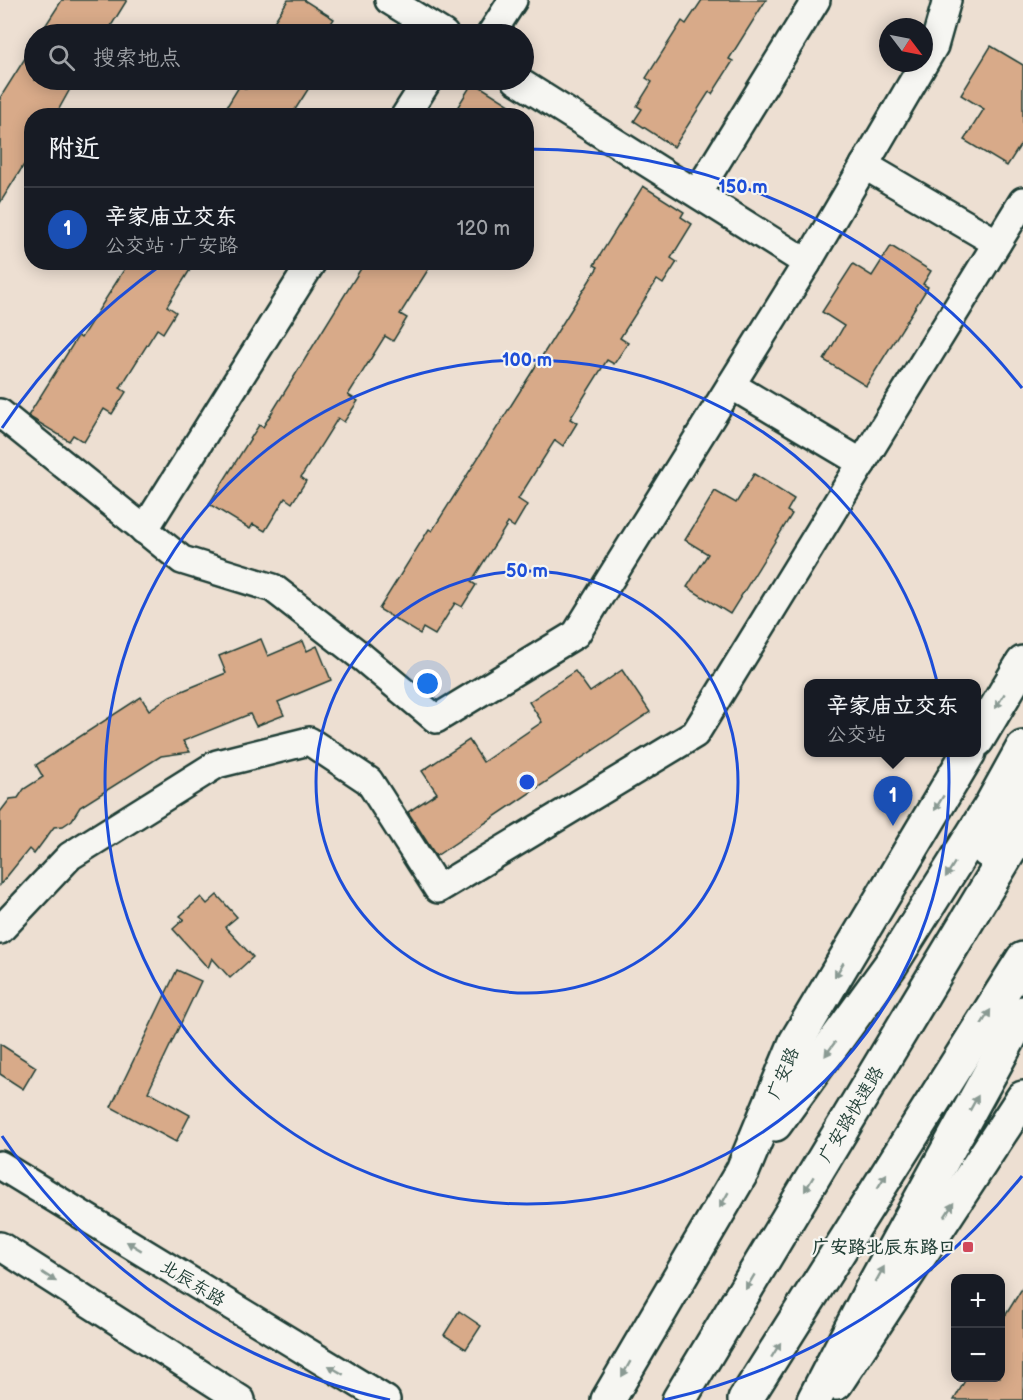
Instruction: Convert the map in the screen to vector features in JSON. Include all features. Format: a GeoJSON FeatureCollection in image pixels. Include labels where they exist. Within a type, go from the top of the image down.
{"type":"FeatureCollection","features":[{"type":"Feature","properties":{"kind":"main road"},"geometry":{"type":"LineString","coordinates":[[981,733],[1023,663]]}},
{"type":"Feature","properties":{"kind":"main road"},"geometry":{"type":"LineString","coordinates":[[742,1170],[892,963],[992,804],[1023,748]]}},
{"type":"Feature","properties":{"kind":"main road","name":"广安路"},"geometry":{"type":"LineString","coordinates":[[608,1400],[742,1170],[796,1042],[967,757]]}},
{"type":"Feature","properties":{"kind":"main road"},"geometry":{"type":"LineString","coordinates":[[896,1038],[1023,780]]}},
{"type":"Feature","properties":{"kind":"main road","name":"广安路快速路"},"geometry":{"type":"LineString","coordinates":[[680,1400],[1023,828]]}},
{"type":"Feature","properties":{"kind":"main road"},"geometry":{"type":"LineString","coordinates":[[745,1400],[1023,959]]}},
{"type":"Feature","properties":{"kind":"main road"},"geometry":{"type":"LineString","coordinates":[[814,1400],[869,1294],[1023,1013]]}},
{"type":"Feature","properties":{"kind":"main road"},"geometry":{"type":"LineString","coordinates":[[825,1400],[1023,1098]]}},
{"type":"Feature","properties":{"kind":"street"},"geometry":{"type":"LineString","coordinates":[[389,0],[428,24]]}},
{"type":"Feature","properties":{"kind":"street"},"geometry":{"type":"LineString","coordinates":[[497,24],[513,0]]}},
{"type":"Feature","properties":{"kind":"street"},"geometry":{"type":"LineString","coordinates":[[697,193],[816,0]]}},
{"type":"Feature","properties":{"kind":"street"},"geometry":{"type":"LineString","coordinates":[[0,413],[182,560],[273,588],[362,657],[436,719],[576,634],[807,263],[934,46],[947,0]]}},
{"type":"Feature","properties":{"kind":"street"},"geometry":{"type":"LineString","coordinates":[[410,108],[422,90]]}},
{"type":"Feature","properties":{"kind":"street"},"geometry":{"type":"LineString","coordinates":[[532,90],[807,263]]}},
{"type":"Feature","properties":{"kind":"street"},"geometry":{"type":"LineString","coordinates":[[864,165],[997,243]]}},
{"type":"Feature","properties":{"kind":"street"},"geometry":{"type":"LineString","coordinates":[[0,930],[70,856],[217,764],[309,741],[369,781],[438,889],[695,734],[1023,201]]}},
{"type":"Feature","properties":{"kind":"street"},"geometry":{"type":"LineString","coordinates":[[144,530],[307,270]]}},
{"type":"Feature","properties":{"kind":"street"},"geometry":{"type":"LineString","coordinates":[[731,385],[862,463]]}},
{"type":"Feature","properties":{"kind":"street","name":"北辰东路"},"geometry":{"type":"LineString","coordinates":[[0,1165],[386,1400]]}},
{"type":"Feature","properties":{"kind":"street"},"geometry":{"type":"LineString","coordinates":[[0,1246],[241,1400]]}},
{"type":"Feature","properties":{"kind":"building"},"geometry":{"type":"Polygon","coordinates":[[[62,0],[127,0],[112,24],[46,24],[62,0]]]}},
{"type":"Feature","properties":{"kind":"building"},"geometry":{"type":"Polygon","coordinates":[[[288,0],[304,0],[334,19],[331,24],[272,24],[288,0]]]}},
{"type":"Feature","properties":{"kind":"building"},"geometry":{"type":"Polygon","coordinates":[[[702,0],[766,0],[729,59],[733,61],[712,94],[709,92],[674,147],[634,121],[642,109],[637,106],[652,82],[646,78],[682,21],[686,24],[702,0]]]}},
{"type":"Feature","properties":{"kind":"building"},"geometry":{"type":"Polygon","coordinates":[[[991,46],[1023,65],[1023,141],[1007,166],[964,140],[984,109],[961,95],[991,46]]]}},
{"type":"Feature","properties":{"kind":"building"},"geometry":{"type":"Polygon","coordinates":[[[24,60],[24,90],[69,90],[59,108],[24,108],[24,165],[0,203],[0,98],[24,60]]]}},
{"type":"Feature","properties":{"kind":"building"},"geometry":{"type":"Polygon","coordinates":[[[237,90],[308,90],[296,108],[226,108],[237,90]]]}},
{"type":"Feature","properties":{"kind":"building"},"geometry":{"type":"Polygon","coordinates":[[[468,90],[486,90],[514,108],[457,108],[468,90]]]}},
{"type":"Feature","properties":{"kind":"building"},"geometry":{"type":"Polygon","coordinates":[[[643,186],[684,212],[681,217],[692,224],[671,258],[677,262],[663,284],[657,280],[620,338],[628,343],[614,364],[607,360],[570,419],[577,423],[563,446],[555,440],[518,499],[527,505],[514,527],[508,523],[471,582],[476,585],[462,607],[455,603],[435,635],[423,628],[420,634],[379,609],[429,529],[432,531],[598,267],[594,265],[643,186]]]}},
{"type":"Feature","properties":{"kind":"building"},"geometry":{"type":"Polygon","coordinates":[[[891,246],[931,271],[923,284],[928,287],[866,386],[824,360],[844,326],[822,312],[853,264],[872,276],[891,246]]]}},
{"type":"Feature","properties":{"kind":"building"},"geometry":{"type":"Polygon","coordinates":[[[124,270],[190,270],[167,306],[176,312],[163,333],[157,329],[120,388],[126,392],[112,414],[104,409],[84,442],[73,435],[69,441],[28,416],[78,336],[81,338],[124,270]]]}},
{"type":"Feature","properties":{"kind":"building"},"geometry":{"type":"Polygon","coordinates":[[[360,270],[428,270],[400,314],[407,318],[393,341],[385,336],[348,395],[358,401],[344,422],[338,418],[301,477],[306,481],[292,503],[285,498],[265,531],[253,524],[250,529],[209,504],[259,425],[263,427],[360,270]]]}},
{"type":"Feature","properties":{"kind":"building"},"geometry":{"type":"Polygon","coordinates":[[[754,474],[794,499],[787,511],[792,514],[730,614],[687,587],[708,554],[685,540],[715,491],[736,503],[754,474]]]}},
{"type":"Feature","properties":{"kind":"building"},"geometry":{"type":"Polygon","coordinates":[[[261,639],[268,656],[303,641],[307,651],[317,646],[331,680],[278,702],[284,715],[256,726],[250,714],[183,741],[190,752],[161,756],[80,807],[72,820],[63,826],[54,827],[34,854],[29,849],[0,885],[0,812],[10,799],[18,798],[24,789],[43,777],[36,765],[141,697],[149,710],[170,696],[226,673],[219,656],[261,639]]]}},
{"type":"Feature","properties":{"kind":"building"},"geometry":{"type":"Polygon","coordinates":[[[622,670],[650,712],[436,856],[408,812],[437,793],[422,771],[469,740],[483,762],[542,722],[529,702],[575,671],[590,692],[622,670]]]}},
{"type":"Feature","properties":{"kind":"building"},"geometry":{"type":"Polygon","coordinates":[[[217,895],[237,917],[225,927],[253,957],[230,978],[212,958],[208,968],[173,929],[184,919],[180,916],[201,897],[207,904],[217,895]]]}},
{"type":"Feature","properties":{"kind":"building"},"geometry":{"type":"Polygon","coordinates":[[[177,970],[201,981],[148,1092],[190,1115],[176,1142],[111,1107],[177,970]]]}},
{"type":"Feature","properties":{"kind":"building"},"geometry":{"type":"Polygon","coordinates":[[[0,1044],[36,1067],[23,1089],[0,1074],[0,1044]]]}},
{"type":"Feature","properties":{"kind":"building"},"geometry":{"type":"Polygon","coordinates":[[[1023,1287],[1023,1400],[954,1400],[964,1382],[1005,1382],[1005,1316],[1023,1287]]]}},
{"type":"Feature","properties":{"kind":"building"},"geometry":{"type":"Polygon","coordinates":[[[459,1311],[481,1326],[466,1349],[444,1335],[459,1311]]]}},
{"type":"Feature","properties":{"kind":"place","name":"辛家庙立交东"},"geometry":{"type":"Point","coordinates":[893,826]}},
{"type":"Feature","properties":{"kind":"place","name":"广安路北辰东路口"},"geometry":{"type":"Point","coordinates":[968,1247]}}]}
